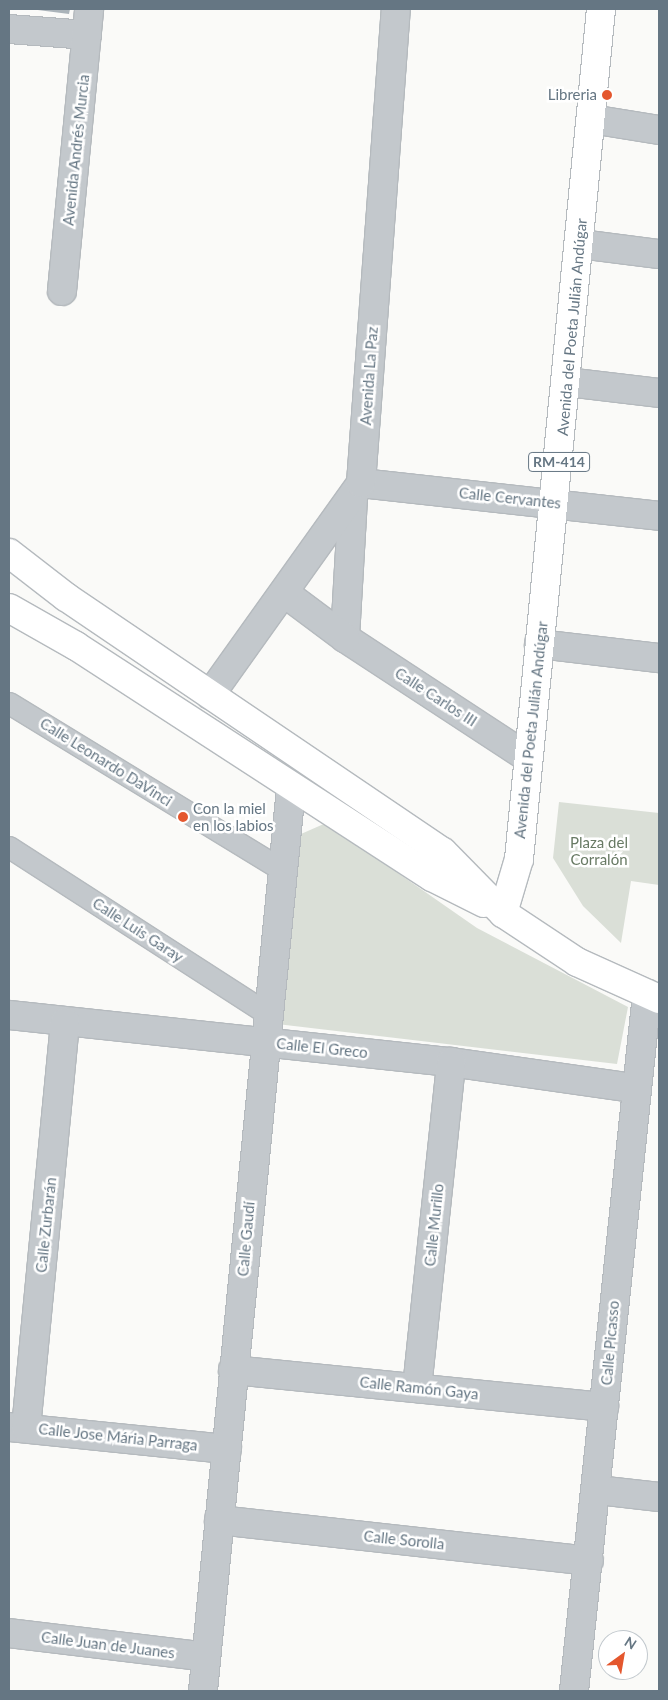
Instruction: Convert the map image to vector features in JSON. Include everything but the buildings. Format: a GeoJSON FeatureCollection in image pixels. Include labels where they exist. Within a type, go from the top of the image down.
{"type":"FeatureCollection","features":[{"type":"Feature","properties":{"kind":"main road","name":"Avenida del Poeta Julián Andúgar"},"geometry":{"type":"LineString","coordinates":[[503,913],[519,859],[527,757],[567,382],[601,9]]}},
{"type":"Feature","properties":{"kind":"main road"},"geometry":{"type":"LineString","coordinates":[[9,553],[210,695],[443,852],[503,913]]}},
{"type":"Feature","properties":{"kind":"main road"},"geometry":{"type":"LineString","coordinates":[[9,608],[76,646],[291,788],[432,878],[503,913],[577,962],[653,996]]}},
{"type":"Feature","properties":{"kind":"street","name":"Avenida La Paz"},"geometry":{"type":"LineString","coordinates":[[357,490],[396,9]]}},
{"type":"Feature","properties":{"kind":"street"},"geometry":{"type":"LineString","coordinates":[[9,29],[88,22]]}},
{"type":"Feature","properties":{"kind":"street","name":"Avenida Andrés Murcia"},"geometry":{"type":"LineString","coordinates":[[62,291],[88,22]]}},
{"type":"Feature","properties":{"kind":"street"},"geometry":{"type":"LineString","coordinates":[[591,120],[659,130]]}},
{"type":"Feature","properties":{"kind":"street"},"geometry":{"type":"LineString","coordinates":[[580,244],[659,254]]}},
{"type":"Feature","properties":{"kind":"street"},"geometry":{"type":"LineString","coordinates":[[567,382],[659,393]]}},
{"type":"Feature","properties":{"kind":"street","name":"Calle Cervantes"},"geometry":{"type":"LineString","coordinates":[[357,490],[554,503],[659,516]]}},
{"type":"Feature","properties":{"kind":"street"},"geometry":{"type":"LineString","coordinates":[[210,695],[286,594],[357,490]]}},
{"type":"Feature","properties":{"kind":"street"},"geometry":{"type":"LineString","coordinates":[[345,638],[357,490]]}},
{"type":"Feature","properties":{"kind":"street","name":"Calle Carlos III"},"geometry":{"type":"LineString","coordinates":[[286,594],[345,638],[527,757]]}},
{"type":"Feature","properties":{"kind":"street"},"geometry":{"type":"LineString","coordinates":[[539,644],[659,658]]}},
{"type":"Feature","properties":{"kind":"street","name":"Calle Leonardo DaVinci"},"geometry":{"type":"LineString","coordinates":[[9,702],[280,869]]}},
{"type":"Feature","properties":{"kind":"street","name":"Calle Gaudí"},"geometry":{"type":"LineString","coordinates":[[203,1691],[280,869],[291,788]]}},
{"type":"Feature","properties":{"kind":"street","name":"Calle Luis Garay"},"geometry":{"type":"LineString","coordinates":[[9,847],[267,1014]]}},
{"type":"Feature","properties":{"kind":"street","name":"Calle Picasso"},"geometry":{"type":"LineString","coordinates":[[574,1691],[597,1490],[634,1088],[653,996]]}},
{"type":"Feature","properties":{"kind":"street","name":"Calle El Greco"},"geometry":{"type":"LineString","coordinates":[[9,1015],[451,1062],[634,1088]]}},
{"type":"Feature","properties":{"kind":"street","name":"Calle Zurbarán"},"geometry":{"type":"LineString","coordinates":[[17,1427],[66,1022]]}},
{"type":"Feature","properties":{"kind":"street","name":"Calle Murillo"},"geometry":{"type":"LineString","coordinates":[[417,1388],[451,1062]]}},
{"type":"Feature","properties":{"kind":"street","name":"Calle Ramón Gaya"},"geometry":{"type":"LineString","coordinates":[[233,1370],[604,1407]]}},
{"type":"Feature","properties":{"kind":"street","name":"Calle Jose Mária Parraga"},"geometry":{"type":"LineString","coordinates":[[17,1427],[227,1449]]}},
{"type":"Feature","properties":{"kind":"street"},"geometry":{"type":"LineString","coordinates":[[597,1490],[659,1497]]}},
{"type":"Feature","properties":{"kind":"street","name":"Calle Sorolla"},"geometry":{"type":"LineString","coordinates":[[219,1520],[589,1561]]}},
{"type":"Feature","properties":{"kind":"street","name":"Calle Juan de Juanes"},"geometry":{"type":"LineString","coordinates":[[9,1633],[206,1657]]}},
{"type":"Feature","properties":{"kind":"green space","name":"Plaza del Corralón"},"geometry":{"type":"Polygon","coordinates":[[[559,802],[659,813],[659,885],[631,881],[621,943],[583,906],[553,858],[559,802]]]}},
{"type":"Feature","properties":{"kind":"green space"},"geometry":{"type":"Polygon","coordinates":[[[326,823],[477,928],[628,1007],[617,1064],[277,1024],[301,834],[326,823]]]}},
{"type":"Feature","properties":{"kind":"place","name":"Libreria"},"geometry":{"type":"Point","coordinates":[607,95]}},
{"type":"Feature","properties":{"kind":"place","name":"Con la miel en los labios"},"geometry":{"type":"Point","coordinates":[183,817]}}]}
